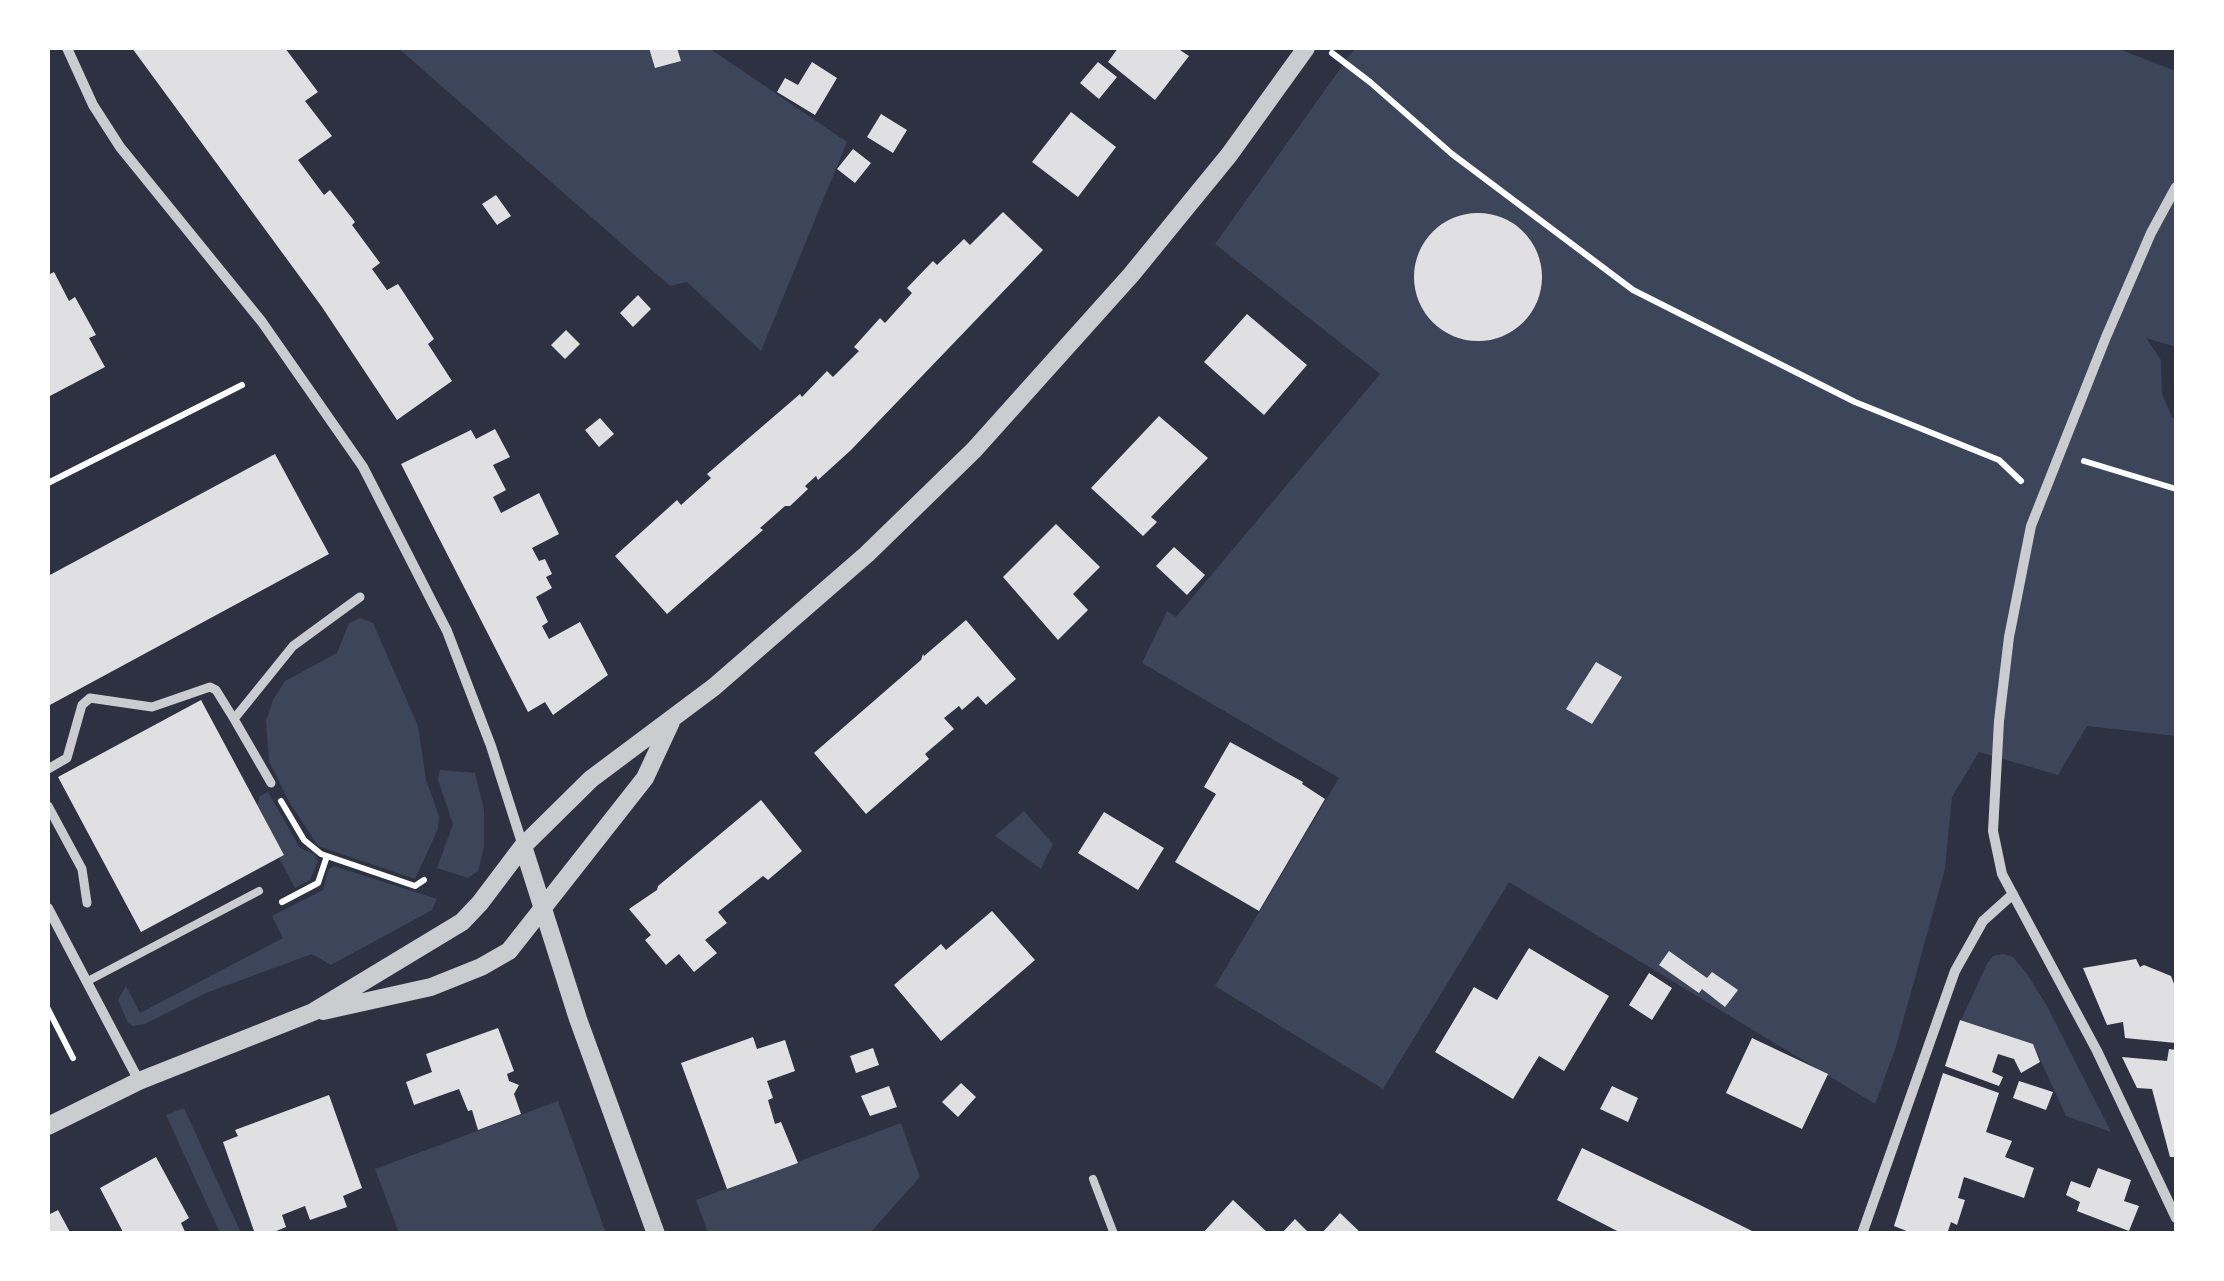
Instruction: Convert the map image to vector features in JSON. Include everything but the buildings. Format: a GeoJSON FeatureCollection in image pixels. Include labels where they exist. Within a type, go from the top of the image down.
{"type":"FeatureCollection","features":[{"type":"Feature","properties":{"kind":"street"},"geometry":{"type":"LineString","coordinates":[[68,48],[93,104],[120,147],[262,322],[363,467],[448,631],[473,694],[543,912],[656,1234]]}},
{"type":"Feature","properties":{"kind":"street"},"geometry":{"type":"LineString","coordinates":[[48,1126],[139,1081],[313,1012],[462,922],[522,846],[592,779],[671,722],[868,554],[974,450],[1156,245],[1229,155],[1306,48]]}},
{"type":"Feature","properties":{"kind":"street"},"geometry":{"type":"LineString","coordinates":[[2176,188],[2151,233],[2041,498],[2022,563],[2009,637],[1995,772],[1995,852],[2012,894],[2097,1051],[2176,1218]]}},
{"type":"Feature","properties":{"kind":"street"},"geometry":{"type":"LineString","coordinates":[[234,719],[293,646],[360,597]]}},
{"type":"Feature","properties":{"kind":"street"},"geometry":{"type":"LineString","coordinates":[[48,769],[67,758],[82,706],[90,698],[152,707],[210,687],[216,690],[272,784]]}},
{"type":"Feature","properties":{"kind":"street"},"geometry":{"type":"LineString","coordinates":[[313,1012],[400,996],[481,967],[517,944],[646,778],[671,722]]}},
{"type":"Feature","properties":{"kind":"street"},"geometry":{"type":"LineString","coordinates":[[48,806],[82,869],[87,903]]}},
{"type":"Feature","properties":{"kind":"street"},"geometry":{"type":"LineString","coordinates":[[1862,1234],[1955,971],[1983,921],[2012,894]]}},
{"type":"Feature","properties":{"kind":"street"},"geometry":{"type":"LineString","coordinates":[[48,908],[139,1081]]}},
{"type":"Feature","properties":{"kind":"lane"},"geometry":{"type":"LineString","coordinates":[[86,982],[259,891]]}},
{"type":"Feature","properties":{"kind":"lane"},"geometry":{"type":"LineString","coordinates":[[1093,1180],[1114,1234]]}},
{"type":"Feature","properties":{"kind":"path"},"geometry":{"type":"LineString","coordinates":[[1325,48],[1452,154],[1633,290],[1855,402],[1999,460],[2041,498]]}},
{"type":"Feature","properties":{"kind":"path"},"geometry":{"type":"LineString","coordinates":[[48,483],[242,384]]}},
{"type":"Feature","properties":{"kind":"path"},"geometry":{"type":"LineString","coordinates":[[2059,452],[2176,489]]}},
{"type":"Feature","properties":{"kind":"path"},"geometry":{"type":"LineString","coordinates":[[272,784],[304,840],[326,856],[415,886],[424,880]]}},
{"type":"Feature","properties":{"kind":"path"},"geometry":{"type":"LineString","coordinates":[[298,894],[318,883],[326,856]]}},
{"type":"Feature","properties":{"kind":"path"},"geometry":{"type":"LineString","coordinates":[[48,1010],[73,1058]]}},
{"type":"Feature","properties":{"kind":"shaded area"},"geometry":{"type":"Polygon","coordinates":[[[398,48],[709,48],[847,142],[761,351],[687,282],[670,286],[398,48]]]}},
{"type":"Feature","properties":{"kind":"shaded area"},"geometry":{"type":"Polygon","coordinates":[[[1355,48],[2116,48],[2176,71],[2176,347],[2146,338],[2161,360],[2162,394],[2176,419],[2176,736],[2087,726],[2058,775],[1979,752],[1952,797],[1945,869],[1895,1050],[1875,1104],[1509,882],[1383,1089],[1215,986],[1339,778],[1142,663],[1167,611],[1176,617],[1380,374],[1215,244],[1355,48]]]}},
{"type":"Feature","properties":{"kind":"shaded area"},"geometry":{"type":"Polygon","coordinates":[[[360,618],[373,623],[418,726],[426,780],[439,816],[438,829],[415,879],[318,846],[288,800],[269,761],[266,721],[285,681],[337,653],[349,623],[360,618]]]}},
{"type":"Feature","properties":{"kind":"shaded area"},"geometry":{"type":"Polygon","coordinates":[[[440,770],[475,773],[484,810],[484,847],[478,871],[468,878],[437,868],[453,824],[438,780],[440,770]]]}},
{"type":"Feature","properties":{"kind":"shaded area"},"geometry":{"type":"Polygon","coordinates":[[[268,792],[300,848],[314,854],[318,861],[310,880],[295,888],[279,858],[284,855],[257,805],[260,796],[268,792]]]}},
{"type":"Feature","properties":{"kind":"shaded area"},"geometry":{"type":"Polygon","coordinates":[[[1024,811],[1053,844],[1041,869],[995,836],[1024,811]]]}},
{"type":"Feature","properties":{"kind":"shaded area"},"geometry":{"type":"Polygon","coordinates":[[[334,866],[437,899],[432,910],[331,965],[312,954],[206,993],[145,1024],[128,1023],[118,1000],[126,986],[140,1013],[283,938],[272,916],[323,890],[328,870],[334,866]]]}},
{"type":"Feature","properties":{"kind":"shaded area"},"geometry":{"type":"Polygon","coordinates":[[[1993,956],[2013,957],[2047,1006],[2111,1132],[2066,1116],[2033,1044],[1961,1020],[1987,964],[1993,956]]]}},
{"type":"Feature","properties":{"kind":"shaded area"},"geometry":{"type":"Polygon","coordinates":[[[558,1101],[606,1233],[399,1233],[375,1169],[558,1101]]]}},
{"type":"Feature","properties":{"kind":"shaded area"},"geometry":{"type":"Polygon","coordinates":[[[184,1108],[241,1233],[220,1233],[166,1115],[184,1108]]]}},
{"type":"Feature","properties":{"kind":"shaded area"},"geometry":{"type":"Polygon","coordinates":[[[901,1123],[920,1177],[870,1233],[708,1233],[696,1200],[901,1123]]]}}]}
